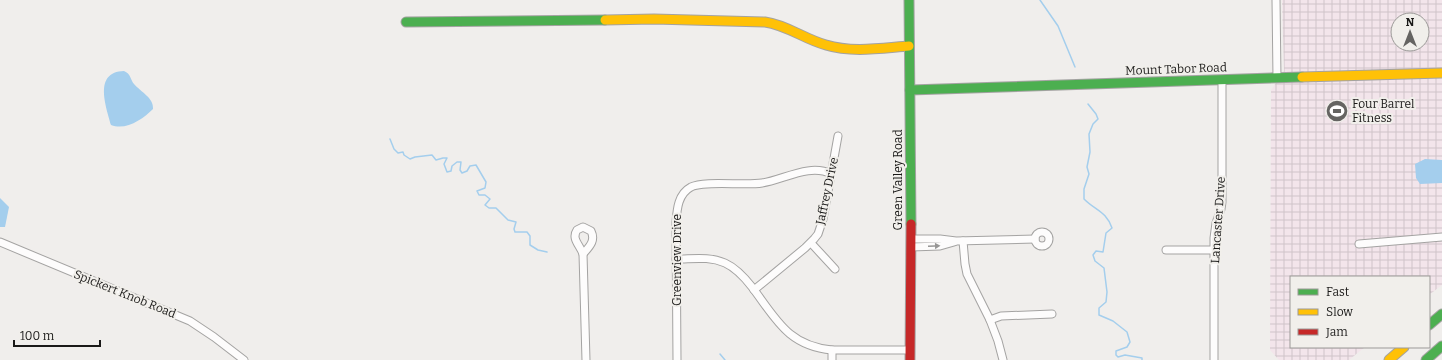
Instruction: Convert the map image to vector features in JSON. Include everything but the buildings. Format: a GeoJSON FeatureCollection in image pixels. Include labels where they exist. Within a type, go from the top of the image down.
{"type":"FeatureCollection","features":[{"type":"Feature","properties":{"kind":"main road","name":"Green Valley Road"},"geometry":{"type":"LineString","coordinates":[[909,0],[911,243],[910,360]]}},
{"type":"Feature","properties":{"kind":"main road"},"geometry":{"type":"LineString","coordinates":[[406,22],[654,19],[765,22],[783,25],[816,42],[832,47],[909,46]]}},
{"type":"Feature","properties":{"kind":"main road","name":"Mount Tabor Road"},"geometry":{"type":"LineString","coordinates":[[910,90],[1442,73]]}},
{"type":"Feature","properties":{"kind":"main road"},"geometry":{"type":"LineString","coordinates":[[1430,324],[1442,314]]}},
{"type":"Feature","properties":{"kind":"main road"},"geometry":{"type":"LineString","coordinates":[[1426,360],[1442,346]]}},
{"type":"Feature","properties":{"kind":"main road"},"geometry":{"type":"LineString","coordinates":[[1389,360],[1403,348]]}},
{"type":"Feature","properties":{"kind":"street"},"geometry":{"type":"LineString","coordinates":[[1276,0],[1277,78]]}},
{"type":"Feature","properties":{"kind":"street","name":"Lancaster Drive"},"geometry":{"type":"LineString","coordinates":[[1214,360],[1214,250],[1216,223],[1222,202],[1222,80]]}},
{"type":"Feature","properties":{"kind":"street","name":"Jaffrey Drive"},"geometry":{"type":"LineString","coordinates":[[754,290],[811,243],[818,234],[823,219],[838,136]]}},
{"type":"Feature","properties":{"kind":"street","name":"Greenview Drive"},"geometry":{"type":"LineString","coordinates":[[677,360],[677,208],[682,195],[691,187],[703,184],[760,184],[809,171],[823,171],[831,174]]}},
{"type":"Feature","properties":{"kind":"street"},"geometry":{"type":"LineString","coordinates":[[1359,244],[1442,237]]}},
{"type":"Feature","properties":{"kind":"street"},"geometry":{"type":"LineString","coordinates":[[911,243],[940,246],[960,241],[1035,239]]}},
{"type":"Feature","properties":{"kind":"street"},"geometry":{"type":"LineString","coordinates":[[960,241],[968,274],[990,320],[998,340],[1003,360]]}},
{"type":"Feature","properties":{"kind":"street","name":"Spickert Knob Road"},"geometry":{"type":"LineString","coordinates":[[0,242],[190,321],[244,360]]}},
{"type":"Feature","properties":{"kind":"street"},"geometry":{"type":"LineString","coordinates":[[811,243],[835,269]]}},
{"type":"Feature","properties":{"kind":"street"},"geometry":{"type":"LineString","coordinates":[[1166,250],[1214,250]]}},
{"type":"Feature","properties":{"kind":"street"},"geometry":{"type":"LineString","coordinates":[[583,254],[586,360]]}},
{"type":"Feature","properties":{"kind":"street"},"geometry":{"type":"LineString","coordinates":[[676,259],[709,259],[725,263],[740,274],[779,324],[791,336],[804,344],[832,350],[910,350]]}},
{"type":"Feature","properties":{"kind":"street"},"geometry":{"type":"LineString","coordinates":[[990,320],[1001,316],[1052,314]]}},
{"type":"Feature","properties":{"kind":"street"},"geometry":{"type":"LineString","coordinates":[[832,350],[832,360]]}},
{"type":"Feature","properties":{"kind":"shaded area"},"geometry":{"type":"Polygon","coordinates":[[[1282,0],[1442,0],[1442,285],[1430,294],[1430,276],[1290,276],[1290,348],[1364,348],[1349,360],[1279,360],[1270,350],[1271,90],[1284,71],[1282,0]]]}},
{"type":"Feature","properties":{"kind":"water"},"geometry":{"type":"Polygon","coordinates":[[[124,71],[129,75],[134,84],[149,98],[153,105],[153,109],[134,123],[122,126],[111,125],[105,100],[105,84],[108,77],[114,73],[124,71]]]}},
{"type":"Feature","properties":{"kind":"water"},"geometry":{"type":"Polygon","coordinates":[[[1425,159],[1442,160],[1442,183],[1420,184],[1416,178],[1415,164],[1425,159]]]}},
{"type":"Feature","properties":{"kind":"water"},"geometry":{"type":"Polygon","coordinates":[[[0,198],[9,207],[5,227],[0,227],[0,198]]]}},
{"type":"Feature","properties":{"kind":"waterway"},"geometry":{"type":"LineString","coordinates":[[1040,0],[1058,26],[1075,67]]}},
{"type":"Feature","properties":{"kind":"waterway"},"geometry":{"type":"LineString","coordinates":[[1088,104],[1098,119],[1093,124],[1089,134],[1090,152],[1087,167],[1089,174],[1084,189],[1084,199],[1107,218],[1112,228],[1106,233],[1103,252],[1096,251],[1093,255],[1095,261],[1104,268],[1107,292],[1106,302],[1099,308],[1099,315],[1113,321],[1127,332],[1130,342],[1127,347],[1116,351],[1116,355],[1118,357],[1125,355],[1142,358],[1142,360]]}},
{"type":"Feature","properties":{"kind":"waterway"},"geometry":{"type":"LineString","coordinates":[[390,139],[394,149],[398,153],[403,152],[404,155],[410,159],[432,155],[436,160],[447,158],[444,164],[447,172],[451,171],[452,166],[457,162],[461,162],[460,170],[462,173],[467,171],[470,166],[476,165],[486,182],[485,188],[477,191],[479,195],[485,195],[490,199],[485,205],[489,208],[496,208],[508,220],[516,222],[514,229],[515,232],[527,232],[530,236],[530,245],[538,250],[547,252]]}},
{"type":"Feature","properties":{"kind":"waterway"},"geometry":{"type":"LineString","coordinates":[[720,354],[725,360]]}},
{"type":"Feature","properties":{"kind":"traffic: fast"},"geometry":{"type":"LineString","coordinates":[[909,0],[911,224]]}},
{"type":"Feature","properties":{"kind":"traffic: fast"},"geometry":{"type":"LineString","coordinates":[[406,22],[605,20]]}},
{"type":"Feature","properties":{"kind":"traffic: fast"},"geometry":{"type":"LineString","coordinates":[[910,90],[1302,77]]}},
{"type":"Feature","properties":{"kind":"traffic: fast"},"geometry":{"type":"LineString","coordinates":[[1430,324],[1442,314]]}},
{"type":"Feature","properties":{"kind":"traffic: fast"},"geometry":{"type":"LineString","coordinates":[[1426,360],[1442,346]]}},
{"type":"Feature","properties":{"kind":"traffic: slow"},"geometry":{"type":"LineString","coordinates":[[605,20],[654,19],[765,22],[781,26],[826,45],[846,49],[909,46]]}},
{"type":"Feature","properties":{"kind":"traffic: slow"},"geometry":{"type":"LineString","coordinates":[[1302,77],[1442,73]]}},
{"type":"Feature","properties":{"kind":"traffic: slow"},"geometry":{"type":"LineString","coordinates":[[1389,360],[1403,348]]}},
{"type":"Feature","properties":{"kind":"traffic: jam"},"geometry":{"type":"LineString","coordinates":[[910,360],[911,224]]}},
{"type":"Feature","properties":{"kind":"place","name":"Four Barrel Fitness"},"geometry":{"type":"Point","coordinates":[1337,111]}}]}
